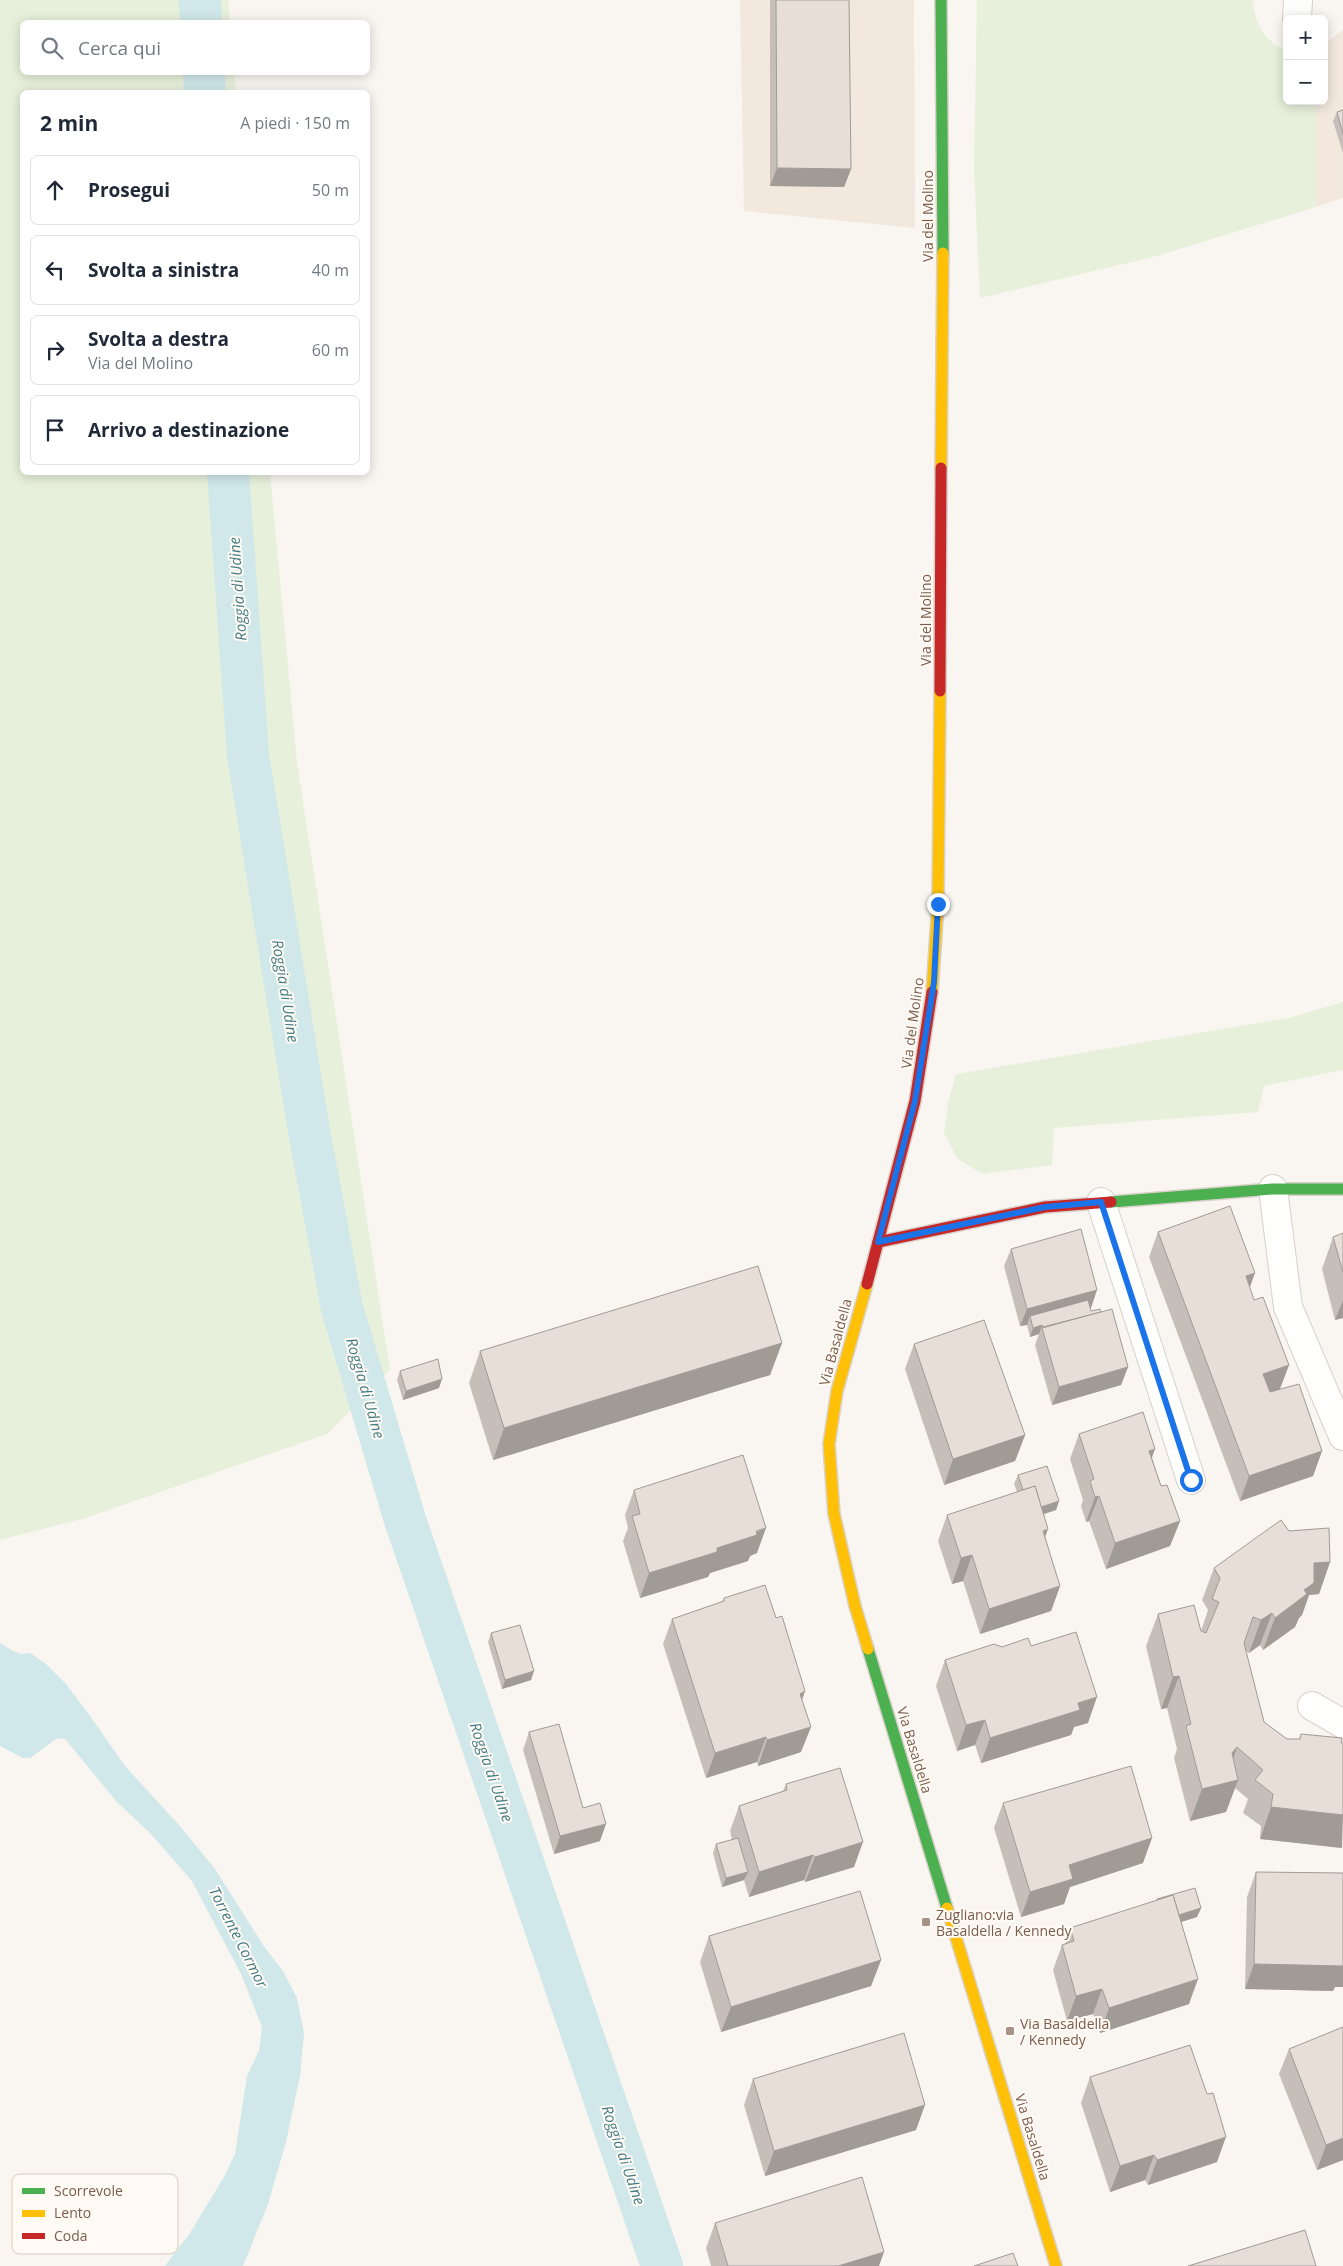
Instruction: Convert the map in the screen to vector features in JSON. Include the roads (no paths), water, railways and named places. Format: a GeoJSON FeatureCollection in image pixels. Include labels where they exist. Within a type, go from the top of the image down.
{"type":"FeatureCollection","features":[{"type":"Feature","properties":{"kind":"street","name":"Via del Molino"},"geometry":{"type":"LineString","coordinates":[[879,1238],[915,1101],[934,982],[938,904],[943,243],[941,0]]}},
{"type":"Feature","properties":{"kind":"street"},"geometry":{"type":"LineString","coordinates":[[879,1238],[1045,1207],[1273,1189],[1343,1189]]}},
{"type":"Feature","properties":{"kind":"street"},"geometry":{"type":"LineString","coordinates":[[1273,1189],[1288,1307],[1343,1436]]}},
{"type":"Feature","properties":{"kind":"street"},"geometry":{"type":"LineString","coordinates":[[1101,1202],[1191,1480]]}},
{"type":"Feature","properties":{"kind":"street","name":"Via Basaldella"},"geometry":{"type":"LineString","coordinates":[[879,1238],[837,1391],[829,1444],[834,1514],[856,1606],[1056,2266]]}},
{"type":"Feature","properties":{"kind":"street"},"geometry":{"type":"LineString","coordinates":[[1312,1706],[1343,1724]]}},
{"type":"Feature","properties":{"kind":"water","name":"Torrente Cormor"},"geometry":{"type":"Polygon","coordinates":[[[0,1643],[21,1654],[30,1653],[46,1664],[66,1684],[125,1766],[179,1825],[215,1869],[265,1948],[283,1971],[297,1998],[304,2033],[300,2076],[286,2142],[268,2204],[243,2266],[165,2266],[174,2254],[178,2254],[178,2249],[190,2233],[224,2177],[235,2154],[247,2076],[259,2051],[262,2027],[241,1974],[192,1881],[151,1834],[117,1802],[66,1740],[63,1738],[56,1739],[30,1758],[23,1758],[0,1746],[0,1643]]]}},
{"type":"Feature","properties":{"kind":"waterway","name":"Roggia di Udine"},"geometry":{"type":"LineString","coordinates":[[200,0],[201,20]]}},
{"type":"Feature","properties":{"kind":"waterway","name":"Roggia di Udine"},"geometry":{"type":"LineString","coordinates":[[204,75],[205,90]]}},
{"type":"Feature","properties":{"kind":"waterway","name":"Roggia di Udine"},"geometry":{"type":"LineString","coordinates":[[228,475],[248,755],[309,1131],[342,1308],[405,1520],[662,2266]]}},
{"type":"Feature","properties":{"kind":"place","name":"Zugliano:via Basaldella / Kennedy"},"geometry":{"type":"Point","coordinates":[926,1922]}},
{"type":"Feature","properties":{"kind":"place","name":"Via Basaldella / Kennedy"},"geometry":{"type":"Point","coordinates":[1010,2031]}}]}
